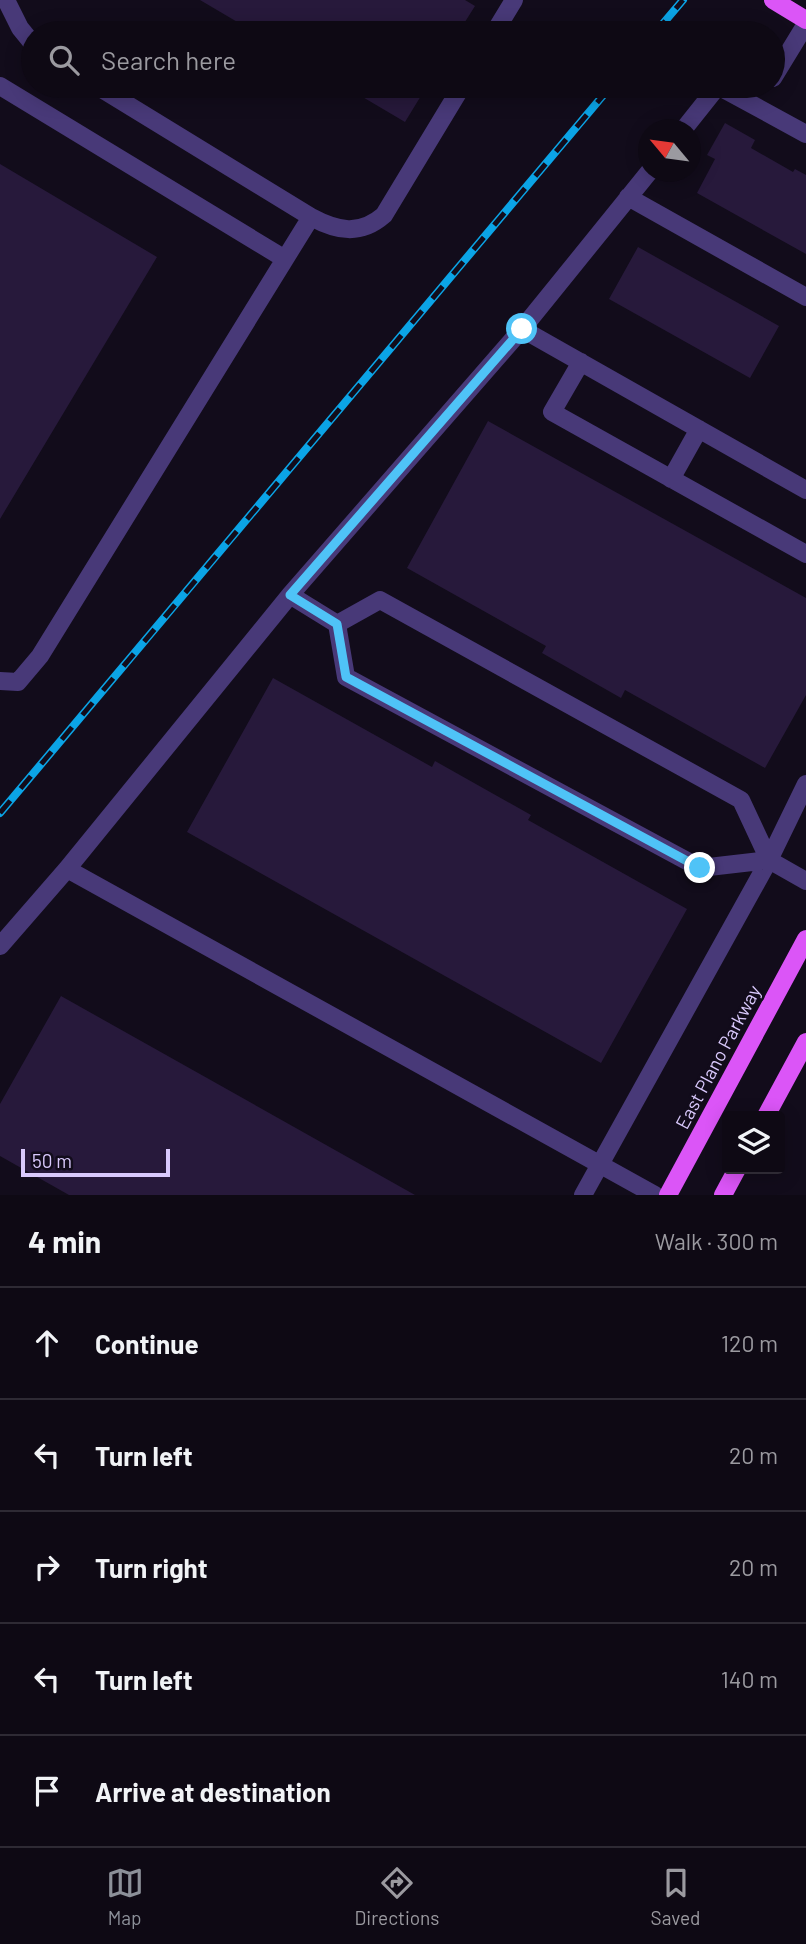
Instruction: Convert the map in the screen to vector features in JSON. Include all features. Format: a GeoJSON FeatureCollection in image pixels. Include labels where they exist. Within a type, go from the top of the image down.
{"type":"FeatureCollection","features":[{"type":"Feature","properties":{"kind":"main road"},"geometry":{"type":"LineString","coordinates":[[774,0],[806,22]]}},
{"type":"Feature","properties":{"kind":"main road","name":"East Plano Parkway"},"geometry":{"type":"LineString","coordinates":[[668,1195],[806,939]]}},
{"type":"Feature","properties":{"kind":"main road"},"geometry":{"type":"LineString","coordinates":[[769,1111],[806,1042]]}},
{"type":"Feature","properties":{"kind":"main road"},"geometry":{"type":"LineString","coordinates":[[723,1195],[734,1174]]}},
{"type":"Feature","properties":{"kind":"lane"},"geometry":{"type":"LineString","coordinates":[[6,0],[21,30]]}},
{"type":"Feature","properties":{"kind":"lane"},"geometry":{"type":"LineString","coordinates":[[501,21],[514,0]]}},
{"type":"Feature","properties":{"kind":"lane"},"geometry":{"type":"LineString","coordinates":[[785,58],[806,22]]}},
{"type":"Feature","properties":{"kind":"lane"},"geometry":{"type":"LineString","coordinates":[[0,86],[285,260]]}},
{"type":"Feature","properties":{"kind":"lane"},"geometry":{"type":"LineString","coordinates":[[117,98],[310,217],[329,227],[345,230],[373,225],[384,215],[456,98]]}},
{"type":"Feature","properties":{"kind":"lane"},"geometry":{"type":"LineString","coordinates":[[692,119],[708,98]]}},
{"type":"Feature","properties":{"kind":"lane"},"geometry":{"type":"LineString","coordinates":[[739,98],[806,134]]}},
{"type":"Feature","properties":{"kind":"lane"},"geometry":{"type":"LineString","coordinates":[[755,107],[761,98]]}},
{"type":"Feature","properties":{"kind":"lane"},"geometry":{"type":"LineString","coordinates":[[0,946],[67,869],[290,595],[522,329],[641,182]]}},
{"type":"Feature","properties":{"kind":"lane"},"geometry":{"type":"LineString","coordinates":[[628,197],[806,297]]}},
{"type":"Feature","properties":{"kind":"lane"},"geometry":{"type":"LineString","coordinates":[[0,681],[18,682],[40,656],[310,217]]}},
{"type":"Feature","properties":{"kind":"lane"},"geometry":{"type":"LineString","coordinates":[[522,329],[806,490]]}},
{"type":"Feature","properties":{"kind":"lane"},"geometry":{"type":"LineString","coordinates":[[580,362],[552,412],[806,554]]}},
{"type":"Feature","properties":{"kind":"lane"},"geometry":{"type":"LineString","coordinates":[[671,479],[699,429]]}},
{"type":"Feature","properties":{"kind":"lane"},"geometry":{"type":"LineString","coordinates":[[290,595],[337,624],[346,677],[700,868],[769,860]]}},
{"type":"Feature","properties":{"kind":"lane"},"geometry":{"type":"LineString","coordinates":[[337,624],[380,600],[741,800],[769,860],[806,881]]}},
{"type":"Feature","properties":{"kind":"lane"},"geometry":{"type":"LineString","coordinates":[[583,1195],[769,860],[806,784]]}},
{"type":"Feature","properties":{"kind":"lane"},"geometry":{"type":"LineString","coordinates":[[67,869],[655,1195]]}},
{"type":"Feature","properties":{"kind":"building"},"geometry":{"type":"Polygon","coordinates":[[[200,0],[465,0],[475,6],[466,21],[236,21],[200,0]]]}},
{"type":"Feature","properties":{"kind":"building"},"geometry":{"type":"Polygon","coordinates":[[[364,98],[420,98],[405,122],[364,98]]]}},
{"type":"Feature","properties":{"kind":"building"},"geometry":{"type":"Polygon","coordinates":[[[725,123],[755,140],[751,148],[793,172],[795,169],[806,175],[806,254],[697,193],[715,159],[707,155],[725,123]]]}},
{"type":"Feature","properties":{"kind":"building"},"geometry":{"type":"Polygon","coordinates":[[[0,164],[157,257],[0,519],[0,164]]]}},
{"type":"Feature","properties":{"kind":"building"},"geometry":{"type":"Polygon","coordinates":[[[638,247],[779,326],[750,378],[609,299],[638,247]]]}},
{"type":"Feature","properties":{"kind":"building"},"geometry":{"type":"Polygon","coordinates":[[[488,421],[806,598],[806,695],[765,768],[625,690],[621,698],[542,653],[546,646],[407,568],[488,421]]]}},
{"type":"Feature","properties":{"kind":"building"},"geometry":{"type":"Polygon","coordinates":[[[273,678],[432,767],[435,761],[531,815],[528,820],[687,909],[601,1063],[187,832],[273,678]]]}},
{"type":"Feature","properties":{"kind":"building"},"geometry":{"type":"Polygon","coordinates":[[[61,996],[415,1195],[69,1195],[0,1156],[0,1104],[61,996]]]}},
{"type":"Feature","properties":{"kind":"railway"},"geometry":{"type":"LineString","coordinates":[[665,21],[683,0]]}},
{"type":"Feature","properties":{"kind":"railway"},"geometry":{"type":"LineString","coordinates":[[0,813],[601,98]]}},
{"type":"Feature","properties":{"kind":"route"},"geometry":{"type":"LineString","coordinates":[[522,329],[290,595],[337,624],[346,677],[700,868]]}}]}
